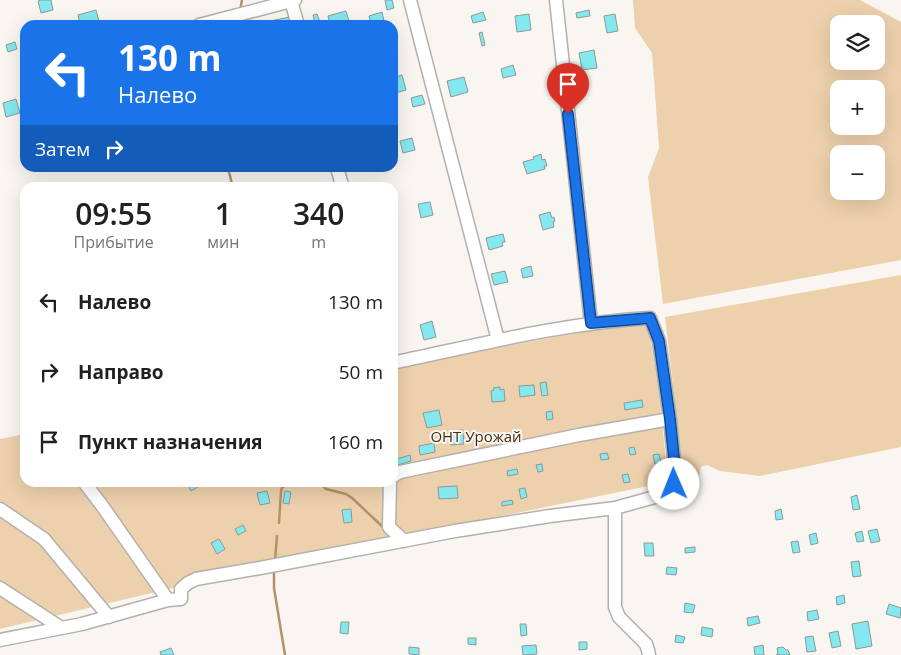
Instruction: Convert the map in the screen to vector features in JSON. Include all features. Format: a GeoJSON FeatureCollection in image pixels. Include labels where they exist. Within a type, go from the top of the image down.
{"type":"FeatureCollection","features":[{"type":"Feature","properties":{"kind":"street"},"geometry":{"type":"LineString","coordinates":[[218,20],[294,0],[297,20]]}},
{"type":"Feature","properties":{"kind":"street"},"geometry":{"type":"LineString","coordinates":[[410,0],[498,340]]}},
{"type":"Feature","properties":{"kind":"street"},"geometry":{"type":"LineString","coordinates":[[556,0],[591,323]]}},
{"type":"Feature","properties":{"kind":"street"},"geometry":{"type":"LineString","coordinates":[[0,640],[82,624],[181,598],[181,589],[196,579],[455,531],[615,508],[670,492],[674,484],[675,468],[670,419],[659,341],[650,318],[591,323],[398,361]]}},
{"type":"Feature","properties":{"kind":"street"},"geometry":{"type":"LineString","coordinates":[[398,473],[579,435],[670,419]]}},
{"type":"Feature","properties":{"kind":"street"},"geometry":{"type":"LineString","coordinates":[[88,487],[168,600]]}},
{"type":"Feature","properties":{"kind":"street"},"geometry":{"type":"LineString","coordinates":[[390,487],[389,526],[404,541]]}},
{"type":"Feature","properties":{"kind":"street"},"geometry":{"type":"LineString","coordinates":[[615,508],[615,607],[620,617],[646,644],[648,655]]}},
{"type":"Feature","properties":{"kind":"street"},"geometry":{"type":"LineString","coordinates":[[0,509],[44,539],[109,617]]}},
{"type":"Feature","properties":{"kind":"street"},"geometry":{"type":"LineString","coordinates":[[0,588],[60,627]]}},
{"type":"Feature","properties":{"kind":"green space"},"geometry":{"type":"Polygon","coordinates":[[[633,0],[860,0],[901,22],[901,260],[663,304],[648,177],[659,148],[652,53],[635,28],[633,0]]]}},
{"type":"Feature","properties":{"kind":"green space"},"geometry":{"type":"Polygon","coordinates":[[[901,275],[901,447],[760,476],[720,471],[707,465],[701,467],[697,484],[681,485],[683,470],[665,317],[901,275]]]}},
{"type":"Feature","properties":{"kind":"green space","name":"ОНТ Урожай"},"geometry":{"type":"Polygon","coordinates":[[[648,320],[660,401],[668,482],[316,554],[0,629],[0,439],[20,435],[20,487],[398,487],[398,366],[648,320]]]}},
{"type":"Feature","properties":{"kind":"building"},"geometry":{"type":"Polygon","coordinates":[[[51,0],[53,10],[41,13],[38,1],[51,0]]]}},
{"type":"Feature","properties":{"kind":"building"},"geometry":{"type":"Polygon","coordinates":[[[385,0],[392,0],[394,8],[387,10],[385,0]]]}},
{"type":"Feature","properties":{"kind":"building"},"geometry":{"type":"Polygon","coordinates":[[[96,10],[99,20],[79,20],[78,15],[96,10]]]}},
{"type":"Feature","properties":{"kind":"building"},"geometry":{"type":"Polygon","coordinates":[[[589,10],[590,16],[577,18],[576,13],[589,10]]]}},
{"type":"Feature","properties":{"kind":"building"},"geometry":{"type":"Polygon","coordinates":[[[346,11],[349,20],[329,20],[328,16],[346,11]]]}},
{"type":"Feature","properties":{"kind":"building"},"geometry":{"type":"Polygon","coordinates":[[[382,12],[384,20],[370,20],[369,16],[382,12]]]}},
{"type":"Feature","properties":{"kind":"building"},"geometry":{"type":"Polygon","coordinates":[[[483,12],[486,20],[473,23],[471,16],[483,12]]]}},
{"type":"Feature","properties":{"kind":"building"},"geometry":{"type":"Polygon","coordinates":[[[317,14],[319,20],[314,20],[313,15],[317,14]]]}},
{"type":"Feature","properties":{"kind":"building"},"geometry":{"type":"Polygon","coordinates":[[[529,14],[531,30],[517,32],[515,16],[529,14]]]}},
{"type":"Feature","properties":{"kind":"building"},"geometry":{"type":"Polygon","coordinates":[[[615,14],[618,31],[607,33],[604,16],[615,14]]]}},
{"type":"Feature","properties":{"kind":"building"},"geometry":{"type":"Polygon","coordinates":[[[290,17],[290,20],[275,20],[290,17]]]}},
{"type":"Feature","properties":{"kind":"building"},"geometry":{"type":"Polygon","coordinates":[[[482,32],[485,45],[482,46],[479,33],[482,32]]]}},
{"type":"Feature","properties":{"kind":"building"},"geometry":{"type":"Polygon","coordinates":[[[15,42],[17,49],[8,52],[6,45],[15,42]]]}},
{"type":"Feature","properties":{"kind":"building"},"geometry":{"type":"Polygon","coordinates":[[[594,50],[597,68],[582,70],[579,53],[594,50]]]}},
{"type":"Feature","properties":{"kind":"building"},"geometry":{"type":"Polygon","coordinates":[[[513,65],[516,75],[503,78],[501,69],[513,65]]]}},
{"type":"Feature","properties":{"kind":"building"},"geometry":{"type":"Polygon","coordinates":[[[402,75],[406,90],[398,92],[398,76],[402,75]]]}},
{"type":"Feature","properties":{"kind":"building"},"geometry":{"type":"Polygon","coordinates":[[[464,77],[468,92],[451,97],[447,81],[464,77]]]}},
{"type":"Feature","properties":{"kind":"building"},"geometry":{"type":"Polygon","coordinates":[[[422,95],[425,104],[413,107],[411,98],[422,95]]]}},
{"type":"Feature","properties":{"kind":"building"},"geometry":{"type":"Polygon","coordinates":[[[16,99],[20,113],[6,117],[3,103],[16,99]]]}},
{"type":"Feature","properties":{"kind":"building"},"geometry":{"type":"Polygon","coordinates":[[[412,138],[415,150],[403,153],[400,141],[412,138]]]}},
{"type":"Feature","properties":{"kind":"building"},"geometry":{"type":"Polygon","coordinates":[[[541,154],[542,160],[545,159],[547,166],[544,166],[545,169],[527,174],[523,162],[534,159],[533,157],[541,154]]]}},
{"type":"Feature","properties":{"kind":"building"},"geometry":{"type":"Polygon","coordinates":[[[430,202],[433,215],[421,218],[418,204],[430,202]]]}},
{"type":"Feature","properties":{"kind":"building"},"geometry":{"type":"Polygon","coordinates":[[[550,212],[552,218],[554,217],[554,227],[543,230],[539,215],[550,212]]]}},
{"type":"Feature","properties":{"kind":"building"},"geometry":{"type":"Polygon","coordinates":[[[503,234],[505,242],[502,242],[503,246],[489,250],[486,238],[503,234]]]}},
{"type":"Feature","properties":{"kind":"building"},"geometry":{"type":"Polygon","coordinates":[[[531,266],[533,276],[523,278],[521,269],[531,266]]]}},
{"type":"Feature","properties":{"kind":"building"},"geometry":{"type":"Polygon","coordinates":[[[505,271],[508,282],[494,285],[491,274],[505,271]]]}},
{"type":"Feature","properties":{"kind":"building"},"geometry":{"type":"Polygon","coordinates":[[[432,321],[436,337],[424,340],[420,325],[432,321]]]}},
{"type":"Feature","properties":{"kind":"building"},"geometry":{"type":"Polygon","coordinates":[[[546,382],[548,395],[542,396],[540,383],[546,382]]]}},
{"type":"Feature","properties":{"kind":"building"},"geometry":{"type":"Polygon","coordinates":[[[534,385],[535,395],[520,397],[519,386],[534,385]]]}},
{"type":"Feature","properties":{"kind":"building"},"geometry":{"type":"Polygon","coordinates":[[[500,387],[500,390],[504,389],[505,401],[492,402],[491,391],[494,390],[493,388],[500,387]]]}},
{"type":"Feature","properties":{"kind":"building"},"geometry":{"type":"Polygon","coordinates":[[[642,400],[643,407],[625,410],[624,403],[642,400]]]}},
{"type":"Feature","properties":{"kind":"building"},"geometry":{"type":"Polygon","coordinates":[[[439,410],[442,425],[427,428],[423,413],[439,410]]]}},
{"type":"Feature","properties":{"kind":"building"},"geometry":{"type":"Polygon","coordinates":[[[552,411],[553,419],[547,420],[546,412],[552,411]]]}},
{"type":"Feature","properties":{"kind":"building"},"geometry":{"type":"Polygon","coordinates":[[[463,430],[464,444],[451,445],[450,431],[463,430]]]}},
{"type":"Feature","properties":{"kind":"building"},"geometry":{"type":"Polygon","coordinates":[[[434,443],[435,452],[420,455],[419,446],[434,443]]]}},
{"type":"Feature","properties":{"kind":"building"},"geometry":{"type":"Polygon","coordinates":[[[634,447],[636,454],[630,455],[629,448],[634,447]]]}},
{"type":"Feature","properties":{"kind":"building"},"geometry":{"type":"Polygon","coordinates":[[[607,453],[609,459],[601,460],[600,454],[607,453]]]}},
{"type":"Feature","properties":{"kind":"building"},"geometry":{"type":"Polygon","coordinates":[[[659,454],[661,463],[655,464],[653,455],[659,454]]]}},
{"type":"Feature","properties":{"kind":"building"},"geometry":{"type":"Polygon","coordinates":[[[410,455],[411,461],[398,465],[398,459],[410,455]]]}},
{"type":"Feature","properties":{"kind":"building"},"geometry":{"type":"Polygon","coordinates":[[[542,464],[543,471],[538,472],[536,465],[542,464]]]}},
{"type":"Feature","properties":{"kind":"building"},"geometry":{"type":"Polygon","coordinates":[[[517,469],[518,474],[508,476],[507,471],[517,469]]]}},
{"type":"Feature","properties":{"kind":"building"},"geometry":{"type":"Polygon","coordinates":[[[628,474],[630,482],[624,483],[622,475],[628,474]]]}},
{"type":"Feature","properties":{"kind":"building"},"geometry":{"type":"Polygon","coordinates":[[[457,486],[458,498],[439,499],[438,487],[457,486]]]}},
{"type":"Feature","properties":{"kind":"building"},"geometry":{"type":"Polygon","coordinates":[[[189,487],[198,487],[191,491],[189,487]]]}},
{"type":"Feature","properties":{"kind":"building"},"geometry":{"type":"Polygon","coordinates":[[[525,488],[527,497],[521,499],[519,489],[525,488]]]}},
{"type":"Feature","properties":{"kind":"building"},"geometry":{"type":"Polygon","coordinates":[[[267,491],[270,503],[260,505],[257,493],[267,491]]]}},
{"type":"Feature","properties":{"kind":"building"},"geometry":{"type":"Polygon","coordinates":[[[285,491],[291,492],[289,504],[283,503],[285,491]]]}},
{"type":"Feature","properties":{"kind":"building"},"geometry":{"type":"Polygon","coordinates":[[[857,495],[860,509],[853,510],[851,497],[857,495]]]}},
{"type":"Feature","properties":{"kind":"building"},"geometry":{"type":"Polygon","coordinates":[[[512,500],[513,504],[502,506],[502,502],[512,500]]]}},
{"type":"Feature","properties":{"kind":"building"},"geometry":{"type":"Polygon","coordinates":[[[351,509],[352,522],[344,523],[342,510],[351,509]]]}},
{"type":"Feature","properties":{"kind":"building"},"geometry":{"type":"Polygon","coordinates":[[[781,509],[783,519],[776,520],[775,511],[781,509]]]}},
{"type":"Feature","properties":{"kind":"building"},"geometry":{"type":"Polygon","coordinates":[[[243,525],[246,531],[238,535],[235,529],[243,525]]]}},
{"type":"Feature","properties":{"kind":"building"},"geometry":{"type":"Polygon","coordinates":[[[877,529],[880,541],[871,543],[868,531],[877,529]]]}},
{"type":"Feature","properties":{"kind":"building"},"geometry":{"type":"Polygon","coordinates":[[[862,531],[864,541],[857,542],[855,533],[862,531]]]}},
{"type":"Feature","properties":{"kind":"building"},"geometry":{"type":"Polygon","coordinates":[[[816,533],[818,543],[811,545],[809,535],[816,533]]]}},
{"type":"Feature","properties":{"kind":"building"},"geometry":{"type":"Polygon","coordinates":[[[219,539],[225,549],[217,554],[211,543],[219,539]]]}},
{"type":"Feature","properties":{"kind":"building"},"geometry":{"type":"Polygon","coordinates":[[[798,541],[800,552],[793,553],[791,542],[798,541]]]}},
{"type":"Feature","properties":{"kind":"building"},"geometry":{"type":"Polygon","coordinates":[[[644,543],[653,543],[654,556],[645,556],[644,543]]]}},
{"type":"Feature","properties":{"kind":"building"},"geometry":{"type":"Polygon","coordinates":[[[695,547],[695,552],[685,553],[685,548],[695,547]]]}},
{"type":"Feature","properties":{"kind":"building"},"geometry":{"type":"Polygon","coordinates":[[[859,561],[861,576],[853,577],[851,562],[859,561]]]}},
{"type":"Feature","properties":{"kind":"building"},"geometry":{"type":"Polygon","coordinates":[[[667,567],[677,568],[676,575],[666,574],[667,567]]]}},
{"type":"Feature","properties":{"kind":"building"},"geometry":{"type":"Polygon","coordinates":[[[844,595],[845,603],[837,605],[836,597],[844,595]]]}},
{"type":"Feature","properties":{"kind":"building"},"geometry":{"type":"Polygon","coordinates":[[[685,603],[695,605],[693,613],[684,612],[685,603]]]}},
{"type":"Feature","properties":{"kind":"building"},"geometry":{"type":"Polygon","coordinates":[[[889,604],[901,608],[900,618],[886,614],[889,604]]]}},
{"type":"Feature","properties":{"kind":"building"},"geometry":{"type":"Polygon","coordinates":[[[817,610],[819,619],[808,621],[807,612],[817,610]]]}},
{"type":"Feature","properties":{"kind":"building"},"geometry":{"type":"Polygon","coordinates":[[[758,616],[760,623],[748,626],[747,618],[758,616]]]}},
{"type":"Feature","properties":{"kind":"building"},"geometry":{"type":"Polygon","coordinates":[[[868,621],[872,646],[856,649],[852,624],[868,621]]]}},
{"type":"Feature","properties":{"kind":"building"},"geometry":{"type":"Polygon","coordinates":[[[341,622],[349,622],[348,634],[340,633],[341,622]]]}},
{"type":"Feature","properties":{"kind":"building"},"geometry":{"type":"Polygon","coordinates":[[[520,624],[526,624],[527,635],[521,636],[520,624]]]}},
{"type":"Feature","properties":{"kind":"building"},"geometry":{"type":"Polygon","coordinates":[[[702,627],[713,629],[712,637],[701,635],[702,627]]]}},
{"type":"Feature","properties":{"kind":"building"},"geometry":{"type":"Polygon","coordinates":[[[838,631],[841,646],[832,648],[829,633],[838,631]]]}},
{"type":"Feature","properties":{"kind":"building"},"geometry":{"type":"Polygon","coordinates":[[[676,635],[685,637],[683,643],[675,642],[676,635]]]}},
{"type":"Feature","properties":{"kind":"building"},"geometry":{"type":"Polygon","coordinates":[[[813,636],[816,651],[807,652],[805,637],[813,636]]]}},
{"type":"Feature","properties":{"kind":"building"},"geometry":{"type":"Polygon","coordinates":[[[468,638],[476,638],[476,645],[468,644],[468,638]]]}},
{"type":"Feature","properties":{"kind":"building"},"geometry":{"type":"Polygon","coordinates":[[[579,642],[587,642],[587,649],[579,650],[579,642]]]}},
{"type":"Feature","properties":{"kind":"building"},"geometry":{"type":"Polygon","coordinates":[[[536,645],[537,654],[523,655],[522,646],[536,645]]]}},
{"type":"Feature","properties":{"kind":"building"},"geometry":{"type":"Polygon","coordinates":[[[763,645],[764,655],[755,655],[754,647],[763,645]]]}},
{"type":"Feature","properties":{"kind":"building"},"geometry":{"type":"Polygon","coordinates":[[[409,647],[419,648],[419,655],[409,654],[409,647]]]}},
{"type":"Feature","properties":{"kind":"building"},"geometry":{"type":"Polygon","coordinates":[[[783,647],[788,650],[790,655],[776,655],[778,654],[777,648],[783,647]]]}},
{"type":"Feature","properties":{"kind":"building"},"geometry":{"type":"Polygon","coordinates":[[[171,648],[174,655],[161,655],[160,652],[171,648]]]}},
{"type":"Feature","properties":{"kind":"waterway"},"geometry":{"type":"LineString","coordinates":[[240,11],[242,0]]}},
{"type":"Feature","properties":{"kind":"waterway"},"geometry":{"type":"LineString","coordinates":[[229,172],[232,182]]}},
{"type":"Feature","properties":{"kind":"waterway"},"geometry":{"type":"LineString","coordinates":[[279,523],[281,491],[283,487]]}},
{"type":"Feature","properties":{"kind":"waterway"},"geometry":{"type":"LineString","coordinates":[[324,487],[346,494],[352,498],[385,529]]}},
{"type":"Feature","properties":{"kind":"waterway"},"geometry":{"type":"LineString","coordinates":[[275,560],[277,536]]}},
{"type":"Feature","properties":{"kind":"waterway"},"geometry":{"type":"LineString","coordinates":[[274,570],[274,588],[285,655]]}},
{"type":"Feature","properties":{"kind":"route"},"geometry":{"type":"LineString","coordinates":[[568,114],[591,323],[650,318],[659,341],[670,419],[675,468],[674,484]]}}]}
